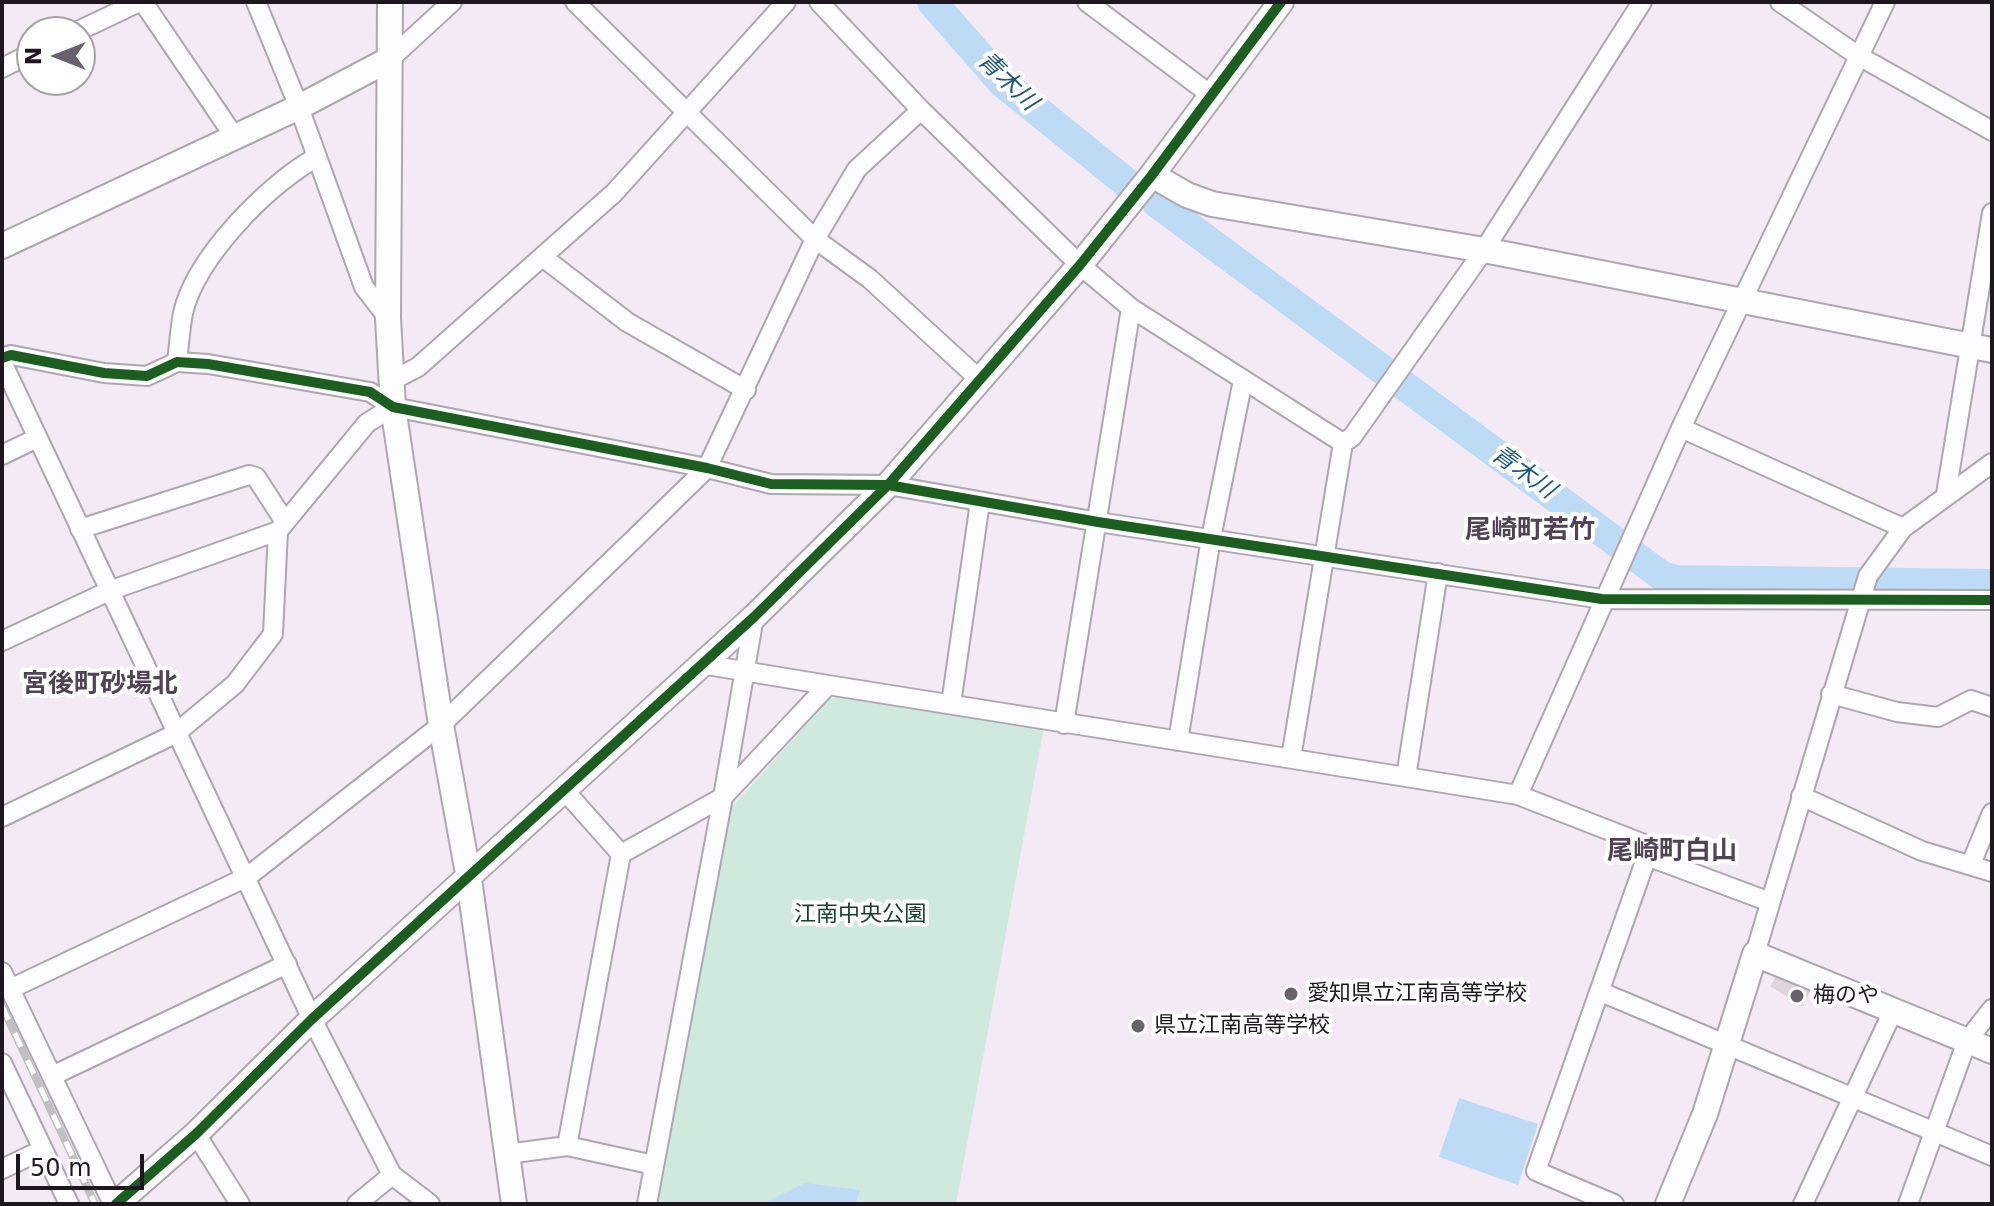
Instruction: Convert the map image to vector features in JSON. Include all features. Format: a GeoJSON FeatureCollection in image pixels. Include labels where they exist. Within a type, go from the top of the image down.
{"type":"FeatureCollection","features":[{"type":"Feature","properties":{"kind":"street"},"geometry":{"type":"LineString","coordinates":[[96,23],[141,2],[234,136]]}},
{"type":"Feature","properties":{"kind":"street"},"geometry":{"type":"LineString","coordinates":[[256,2],[299,107],[364,287],[388,318]]}},
{"type":"Feature","properties":{"kind":"street"},"geometry":{"type":"LineString","coordinates":[[390,2],[388,318],[393,407],[441,725],[469,879],[514,1204]]}},
{"type":"Feature","properties":{"kind":"street"},"geometry":{"type":"LineString","coordinates":[[2,246],[299,107],[390,59],[452,2]]}},
{"type":"Feature","properties":{"kind":"street"},"geometry":{"type":"LineString","coordinates":[[575,2],[815,239],[870,279],[979,379]]}},
{"type":"Feature","properties":{"kind":"street"},"geometry":{"type":"LineString","coordinates":[[391,381],[418,367],[614,193],[786,2]]}},
{"type":"Feature","properties":{"kind":"street"},"geometry":{"type":"LineString","coordinates":[[819,2],[921,110],[1080,265],[1131,308],[1343,443]]}},
{"type":"Feature","properties":{"kind":"street"},"geometry":{"type":"LineString","coordinates":[[1087,2],[1211,95]]}},
{"type":"Feature","properties":{"kind":"street"},"geometry":{"type":"LineString","coordinates":[[921,110],[857,169],[815,239],[707,468],[441,725],[247,877],[6,980],[115,1204],[196,1134],[312,1019],[754,617],[888,485],[1080,265],[1152,175],[1281,2]]}},
{"type":"Feature","properties":{"kind":"street"},"geometry":{"type":"LineString","coordinates":[[1291,758],[1343,443],[1352,437],[1484,250],[1642,2]]}},
{"type":"Feature","properties":{"kind":"street"},"geometry":{"type":"LineString","coordinates":[[1780,2],[1857,55],[1992,131]]}},
{"type":"Feature","properties":{"kind":"street"},"geometry":{"type":"LineString","coordinates":[[1518,795],[1602,599],[1681,428],[1885,2]]}},
{"type":"Feature","properties":{"kind":"street"},"geometry":{"type":"LineString","coordinates":[[177,362],[184,310],[207,263],[246,213],[290,172],[317,157]]}},
{"type":"Feature","properties":{"kind":"street"},"geometry":{"type":"LineString","coordinates":[[1152,175],[1187,195],[1212,204],[1484,250],[1980,348]]}},
{"type":"Feature","properties":{"kind":"street"},"geometry":{"type":"LineString","coordinates":[[1946,494],[1980,348],[1992,213]]}},
{"type":"Feature","properties":{"kind":"street"},"geometry":{"type":"LineString","coordinates":[[544,258],[627,322],[746,390]]}},
{"type":"Feature","properties":{"kind":"street"},"geometry":{"type":"LineString","coordinates":[[1064,724],[1131,308]]}},
{"type":"Feature","properties":{"kind":"street"},"geometry":{"type":"LineString","coordinates":[[430,1204],[392,1175],[312,1019],[37,438],[2,360],[11,355],[104,373],[147,376],[177,362],[370,392],[393,407],[707,468],[771,484],[888,485],[1098,522],[1602,599],[1863,589],[1992,600]]}},
{"type":"Feature","properties":{"kind":"street"},"geometry":{"type":"LineString","coordinates":[[1178,741],[1211,538],[1243,380]]}},
{"type":"Feature","properties":{"kind":"street"},"geometry":{"type":"LineString","coordinates":[[2,641],[109,591],[281,526],[367,423],[393,407]]}},
{"type":"Feature","properties":{"kind":"street"},"geometry":{"type":"LineString","coordinates":[[1681,428],[1903,528]]}},
{"type":"Feature","properties":{"kind":"street"},"geometry":{"type":"LineString","coordinates":[[2,455],[37,438]]}},
{"type":"Feature","properties":{"kind":"street"},"geometry":{"type":"LineString","coordinates":[[1668,1204],[1705,1114],[1726,1048],[1863,589],[1903,528],[1992,463]]}},
{"type":"Feature","properties":{"kind":"street"},"geometry":{"type":"LineString","coordinates":[[2,817],[175,734],[235,684],[273,634],[281,526],[256,477],[249,475],[80,529]]}},
{"type":"Feature","properties":{"kind":"street"},"geometry":{"type":"LineString","coordinates":[[951,704],[980,502]]}},
{"type":"Feature","properties":{"kind":"street"},"geometry":{"type":"LineString","coordinates":[[1406,777],[1438,573]]}},
{"type":"Feature","properties":{"kind":"street"},"geometry":{"type":"LineString","coordinates":[[647,1204],[754,617]]}},
{"type":"Feature","properties":{"kind":"street"},"geometry":{"type":"LineString","coordinates":[[701,664],[1518,795],[1644,844],[1647,856],[1536,1171],[1614,1204]]}},
{"type":"Feature","properties":{"kind":"street"},"geometry":{"type":"LineString","coordinates":[[621,854],[723,797],[828,685]]}},
{"type":"Feature","properties":{"kind":"street"},"geometry":{"type":"LineString","coordinates":[[1831,694],[1897,712],[1938,717],[1971,700],[1992,707]]}},
{"type":"Feature","properties":{"kind":"street"},"geometry":{"type":"LineString","coordinates":[[565,791],[621,854]]}},
{"type":"Feature","properties":{"kind":"street"},"geometry":{"type":"LineString","coordinates":[[1801,796],[1922,851],[1992,872]]}},
{"type":"Feature","properties":{"kind":"street"},"geometry":{"type":"LineString","coordinates":[[1971,864],[1992,813]]}},
{"type":"Feature","properties":{"kind":"street"},"geometry":{"type":"LineString","coordinates":[[567,1146],[621,854]]}},
{"type":"Feature","properties":{"kind":"street"},"geometry":{"type":"LineString","coordinates":[[1647,856],[1770,902]]}},
{"type":"Feature","properties":{"kind":"street"},"geometry":{"type":"LineString","coordinates":[[1755,954],[1992,1051]]}},
{"type":"Feature","properties":{"kind":"street"},"geometry":{"type":"LineString","coordinates":[[52,1076],[287,964]]}},
{"type":"Feature","properties":{"kind":"street"},"geometry":{"type":"LineString","coordinates":[[1601,992],[1726,1048],[1992,1156]]}},
{"type":"Feature","properties":{"kind":"street"},"geometry":{"type":"LineString","coordinates":[[1908,1204],[1967,1041],[1992,1009]]}},
{"type":"Feature","properties":{"kind":"street"},"geometry":{"type":"LineString","coordinates":[[1803,1204],[1893,1011]]}},
{"type":"Feature","properties":{"kind":"street"},"geometry":{"type":"LineString","coordinates":[[2,1063],[69,1204]]}},
{"type":"Feature","properties":{"kind":"street"},"geometry":{"type":"LineString","coordinates":[[196,1134],[240,1204]]}},
{"type":"Feature","properties":{"kind":"street"},"geometry":{"type":"LineString","coordinates":[[507,1154],[567,1146],[654,1165]]}},
{"type":"Feature","properties":{"kind":"street"},"geometry":{"type":"LineString","coordinates":[[2,1169],[42,1150]]}},
{"type":"Feature","properties":{"kind":"street"},"geometry":{"type":"LineString","coordinates":[[357,1204],[392,1175]]}},
{"type":"Feature","properties":{"kind":"green space","name":"江南中央公園"},"geometry":{"type":"Polygon","coordinates":[[[846,695],[1044,727],[956,1204],[655,1204],[728,811],[830,699],[846,695]]]}},
{"type":"Feature","properties":{"kind":"water"},"geometry":{"type":"Polygon","coordinates":[[[1459,1098],[1538,1124],[1518,1185],[1439,1157],[1459,1098]]]}},
{"type":"Feature","properties":{"kind":"water"},"geometry":{"type":"Polygon","coordinates":[[[805,1183],[860,1190],[856,1204],[762,1204],[805,1183]]]}},
{"type":"Feature","properties":{"kind":"building","name":"梅のや"},"geometry":{"type":"Polygon","coordinates":[[[1781,968],[1812,986],[1803,1007],[1770,986],[1781,968]]]}},
{"type":"Feature","properties":{"kind":"waterway","name":"青木川"},"geometry":{"type":"LineString","coordinates":[[932,2],[1003,83],[1128,184]]}},
{"type":"Feature","properties":{"kind":"waterway","name":"青木川"},"geometry":{"type":"LineString","coordinates":[[1157,203],[1662,576],[1676,580],[1992,584]]}},
{"type":"Feature","properties":{"kind":"railway"},"geometry":{"type":"LineString","coordinates":[[2,1006],[95,1204]]}},
{"type":"Feature","properties":{"kind":"cycle path"},"geometry":{"type":"LineString","coordinates":[[116,1204],[196,1134],[312,1019],[754,617],[888,485],[1080,265],[1152,175],[1281,2]]}},
{"type":"Feature","properties":{"kind":"cycle path"},"geometry":{"type":"LineString","coordinates":[[2,358],[11,355],[104,373],[147,376],[177,362],[208,364],[370,392],[393,407],[707,468],[771,484],[888,485],[1098,522],[1602,599],[1992,600]]}},
{"type":"Feature","properties":{"kind":"place","name":"愛知県立江南高等学校"},"geometry":{"type":"Point","coordinates":[1291,994]}},
{"type":"Feature","properties":{"kind":"place","name":"梅のや"},"geometry":{"type":"Point","coordinates":[1797,996]}},
{"type":"Feature","properties":{"kind":"place","name":"県立江南高等学校"},"geometry":{"type":"Point","coordinates":[1138,1026]}},
{"type":"Feature","properties":{"kind":"district","name":"尾崎町若竹"},"geometry":{"type":"Point","coordinates":[1530,531]}},
{"type":"Feature","properties":{"kind":"district","name":"宮後町砂場北"},"geometry":{"type":"Point","coordinates":[100,685]}},
{"type":"Feature","properties":{"kind":"district","name":"尾崎町白山"},"geometry":{"type":"Point","coordinates":[1672,852]}}]}
